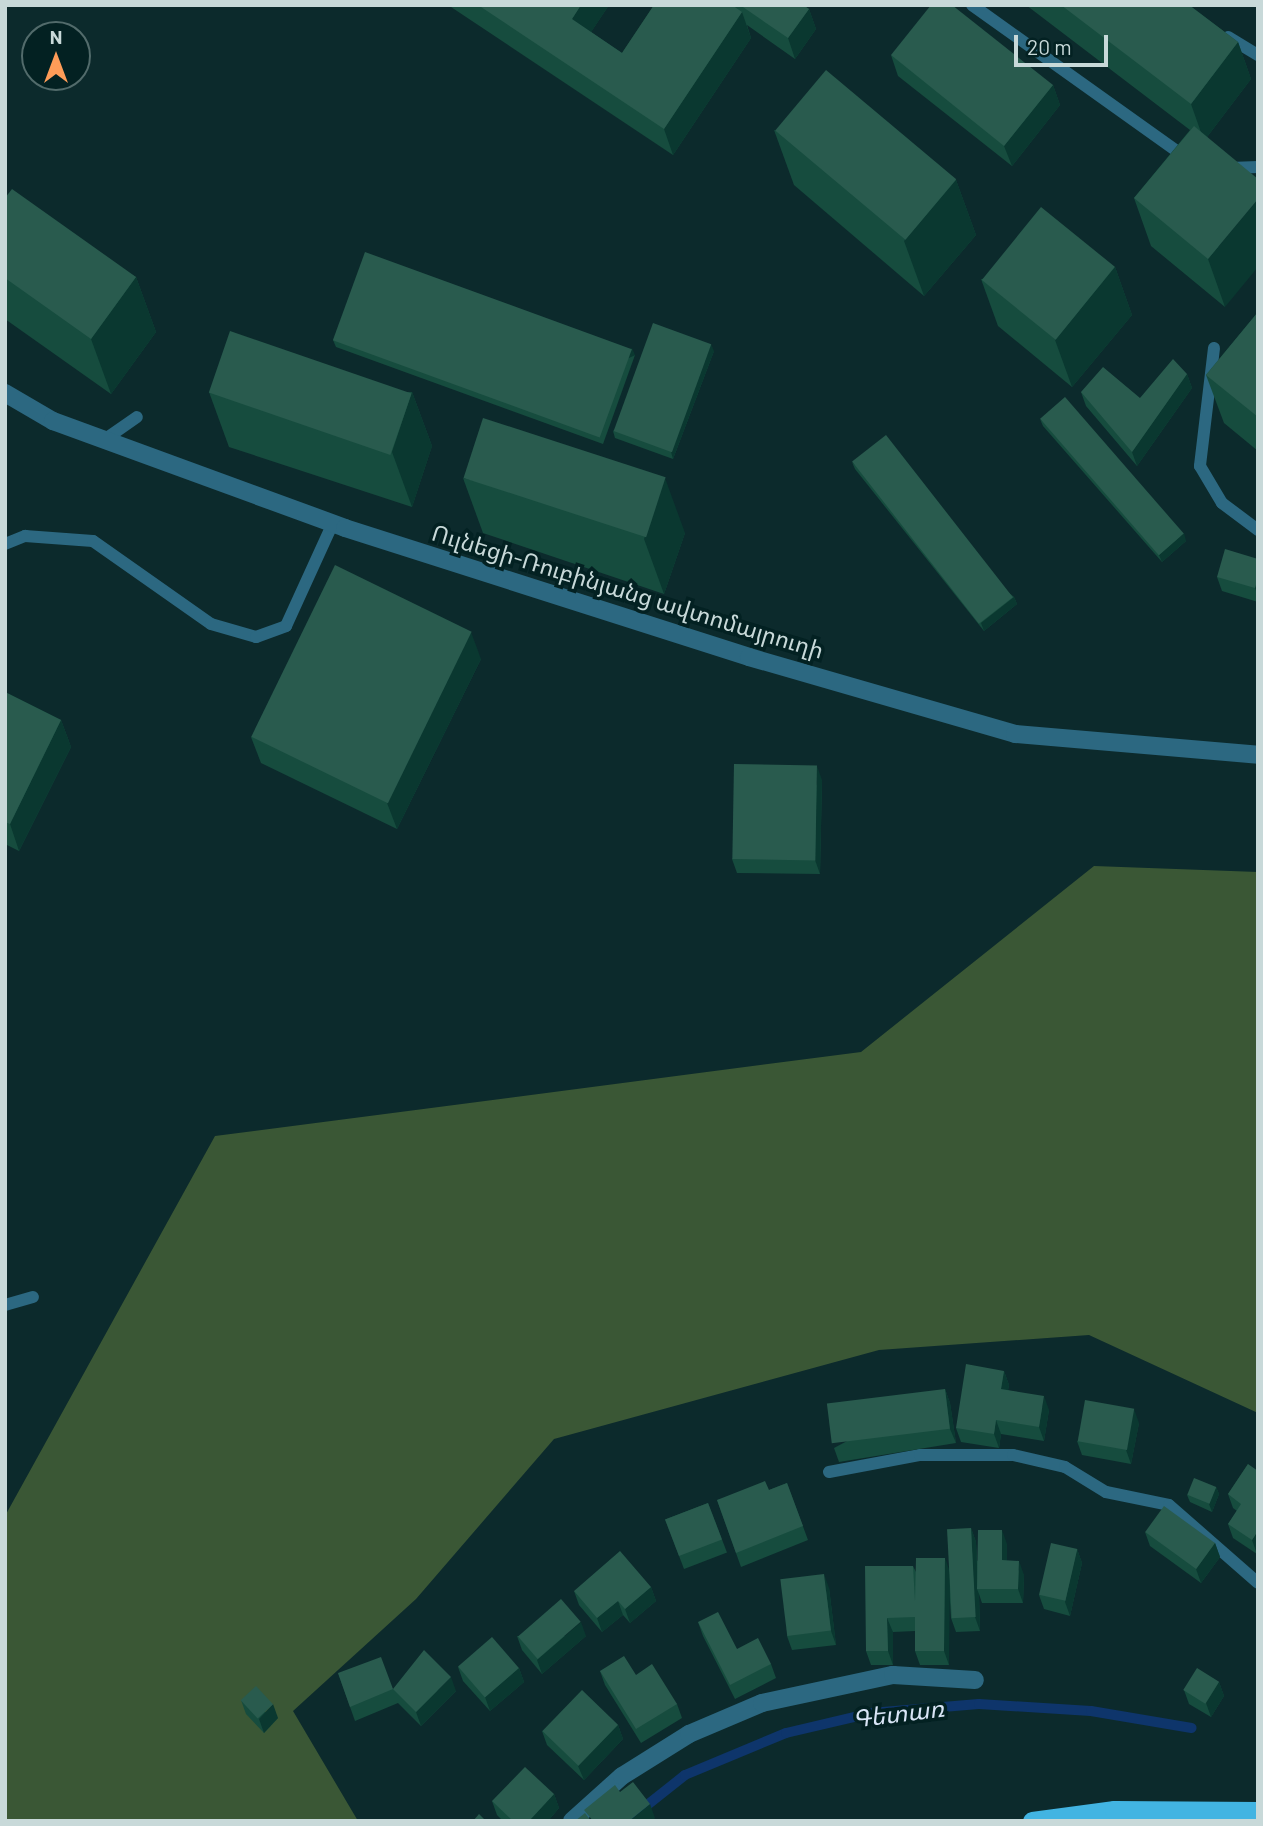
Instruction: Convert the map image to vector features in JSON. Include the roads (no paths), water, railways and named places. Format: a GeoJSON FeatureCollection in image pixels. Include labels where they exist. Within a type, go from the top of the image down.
{"type":"FeatureCollection","features":[{"type":"Feature","properties":{"kind":"highway"},"geometry":{"type":"LineString","coordinates":[[1032,1821],[1114,1810],[1258,1811]]}},
{"type":"Feature","properties":{"kind":"street","name":"Ուլնեցի-Ռուբինյանց ավտոմայրուղի"},"geometry":{"type":"LineString","coordinates":[[5,393],[53,421],[333,523],[749,657],[1015,734],[1258,755]]}},
{"type":"Feature","properties":{"kind":"street"},"geometry":{"type":"LineString","coordinates":[[572,1821],[622,1776],[689,1734],[762,1703],[892,1675],[975,1679]]}},
{"type":"Feature","properties":{"kind":"lane"},"geometry":{"type":"LineString","coordinates":[[972,5],[1148,133],[1196,160]]}},
{"type":"Feature","properties":{"kind":"lane"},"geometry":{"type":"LineString","coordinates":[[1216,28],[1258,55]]}},
{"type":"Feature","properties":{"kind":"lane"},"geometry":{"type":"LineString","coordinates":[[1209,164],[1258,167]]}},
{"type":"Feature","properties":{"kind":"lane"},"geometry":{"type":"LineString","coordinates":[[1214,348],[1200,466],[1222,503],[1258,530]]}},
{"type":"Feature","properties":{"kind":"lane"},"geometry":{"type":"LineString","coordinates":[[104,440],[137,417]]}},
{"type":"Feature","properties":{"kind":"lane"},"geometry":{"type":"LineString","coordinates":[[5,544],[25,536],[93,541],[211,624],[256,637],[286,626],[333,523]]}},
{"type":"Feature","properties":{"kind":"lane"},"geometry":{"type":"LineString","coordinates":[[5,1304],[33,1297]]}},
{"type":"Feature","properties":{"kind":"lane"},"geometry":{"type":"LineString","coordinates":[[829,1472],[920,1455],[1013,1455],[1065,1467],[1105,1492],[1169,1505],[1258,1583]]}},
{"type":"Feature","properties":{"kind":"waterway","name":"Գետառ"},"geometry":{"type":"LineString","coordinates":[[627,1821],[685,1775],[786,1733],[871,1713],[979,1704],[1091,1711],[1192,1728]]}}]}
